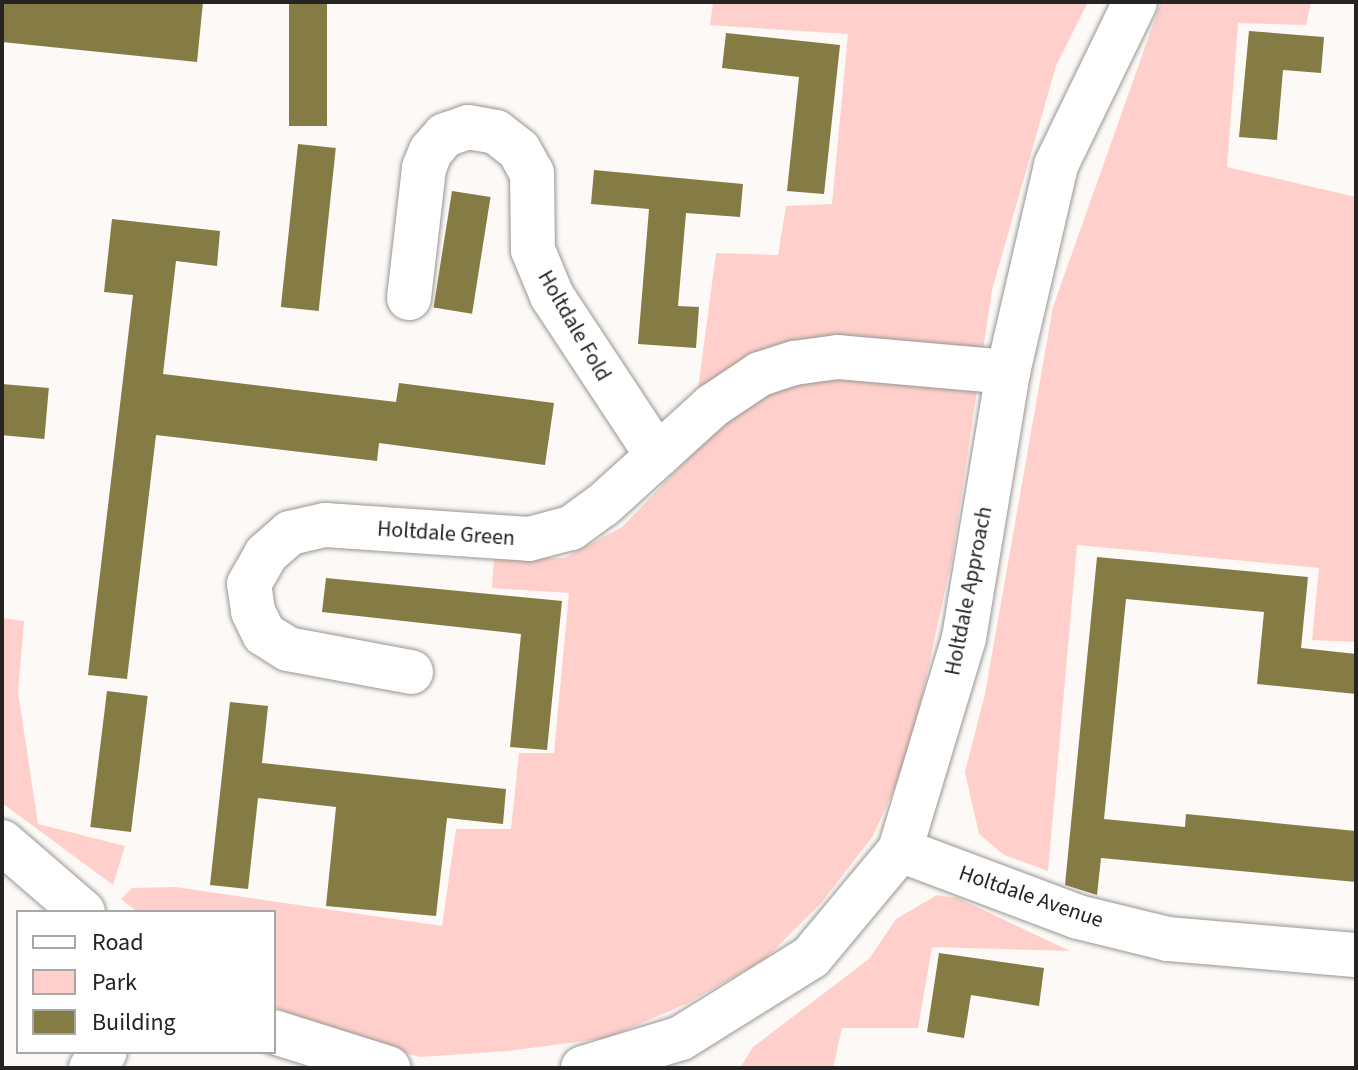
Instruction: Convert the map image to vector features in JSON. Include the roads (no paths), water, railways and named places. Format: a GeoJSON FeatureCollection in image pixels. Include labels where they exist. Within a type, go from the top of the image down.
{"type":"FeatureCollection","features":[{"type":"Feature","properties":{"kind":"street","name":"Holtdale Approach"},"geometry":{"type":"LineString","coordinates":[[583,1068],[689,1053],[811,957],[900,850],[964,638],[1008,372],[1056,165],[1135,2]]}},
{"type":"Feature","properties":{"kind":"street","name":"Holtdale Fold"},"geometry":{"type":"LineString","coordinates":[[409,298],[424,168],[431,151],[445,135],[468,127],[496,132],[519,150],[532,173],[533,250],[552,296],[657,455]]}},
{"type":"Feature","properties":{"kind":"street","name":"Holtdale Green"},"geometry":{"type":"LineString","coordinates":[[411,672],[288,649],[264,634],[253,611],[249,584],[266,554],[290,533],[325,525],[529,539],[571,528],[736,390],[760,374],[794,363],[838,357],[1008,372]]}},
{"type":"Feature","properties":{"kind":"street"},"geometry":{"type":"LineString","coordinates":[[2,842],[81,910]]}},
{"type":"Feature","properties":{"kind":"street","name":"Holtdale Avenue"},"geometry":{"type":"LineString","coordinates":[[900,850],[1078,917],[1168,939],[1356,955]]}},
{"type":"Feature","properties":{"kind":"street"},"geometry":{"type":"LineString","coordinates":[[276,1033],[388,1068]]}}]}
